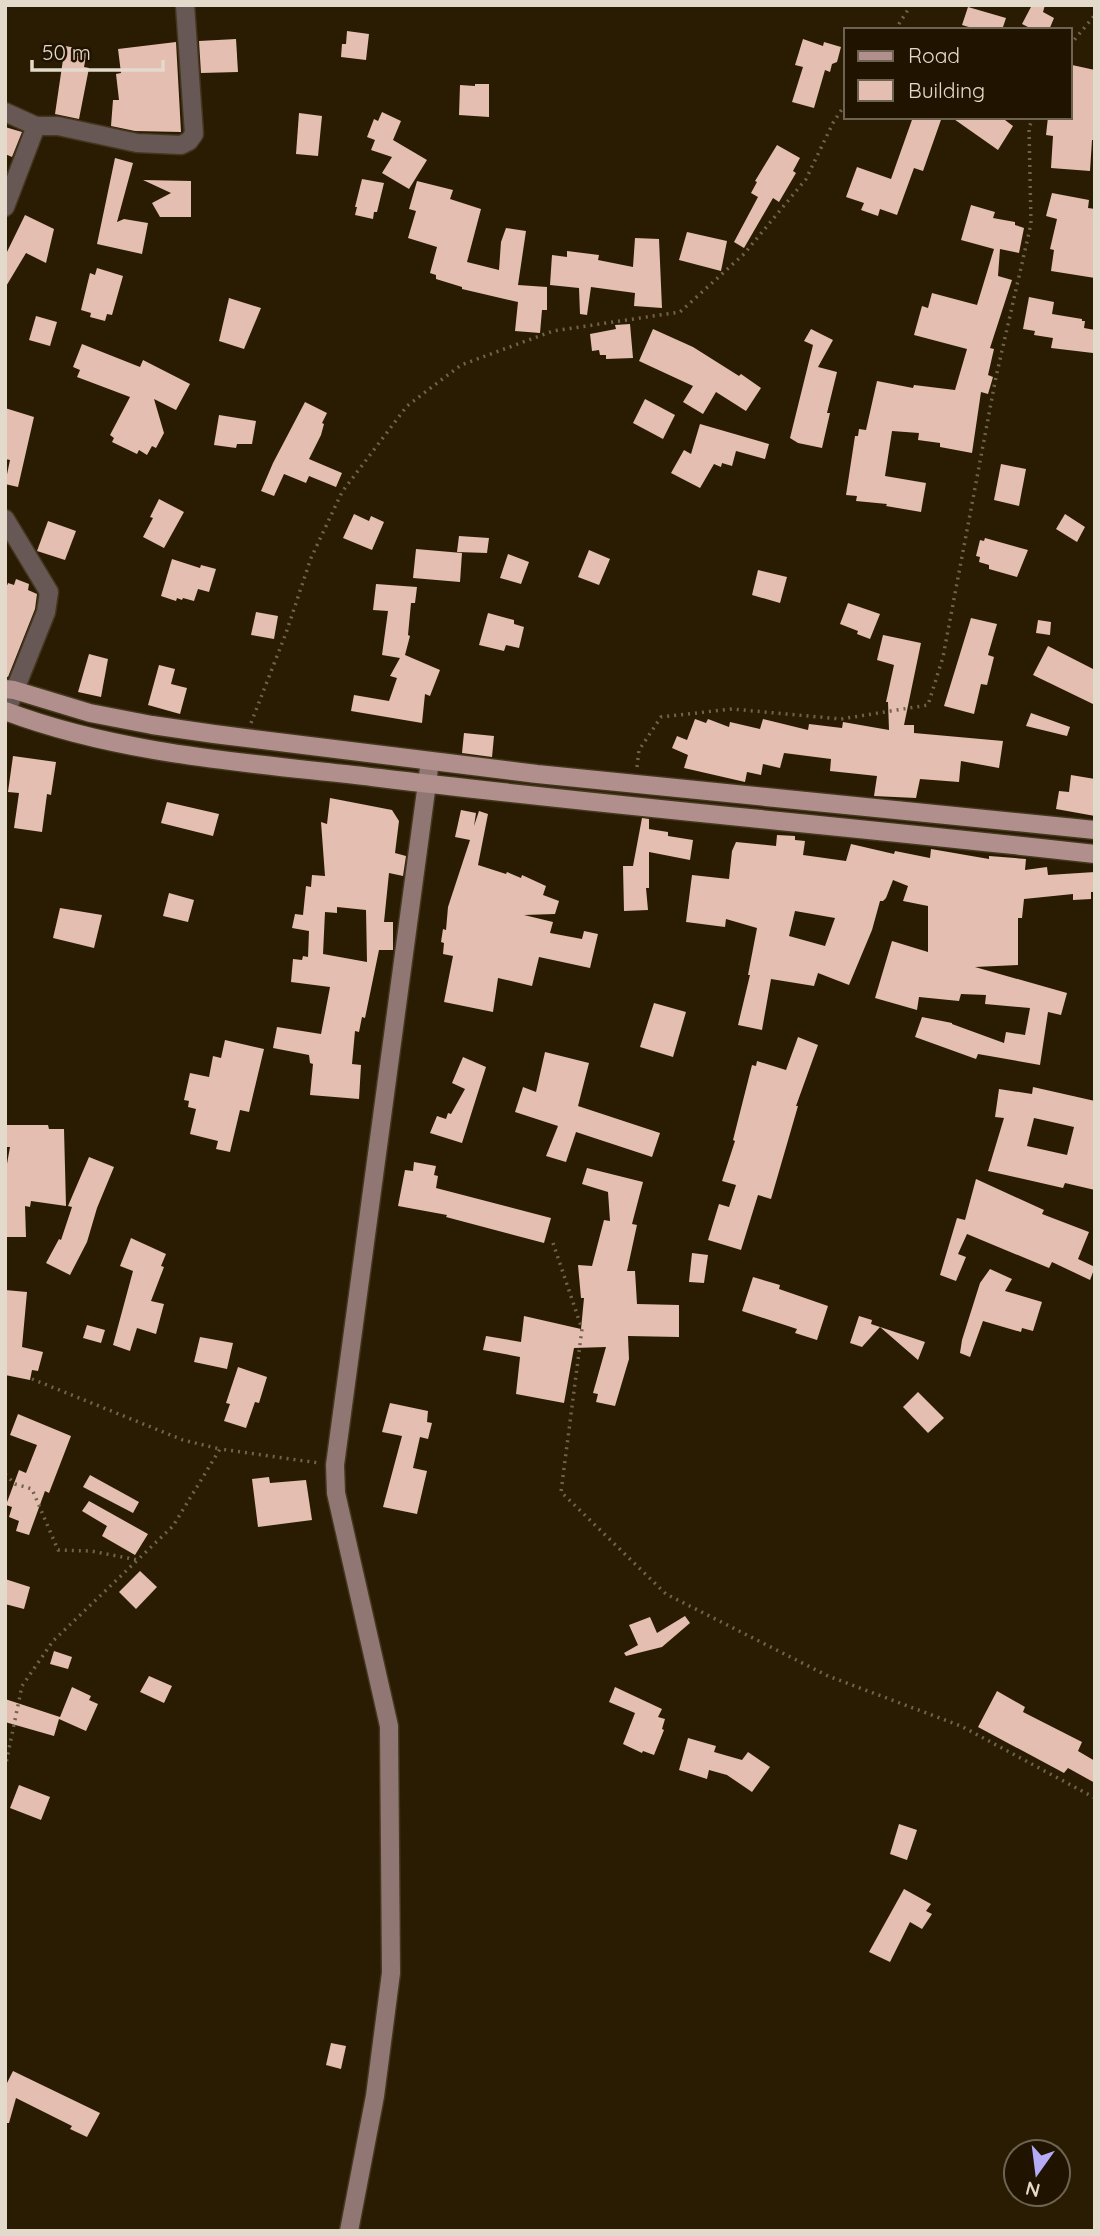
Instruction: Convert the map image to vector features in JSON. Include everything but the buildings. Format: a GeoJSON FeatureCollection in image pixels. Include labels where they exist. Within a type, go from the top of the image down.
{"type":"FeatureCollection","features":[{"type":"Feature","properties":{"kind":"main road"},"geometry":{"type":"LineString","coordinates":[[9,689],[90,713],[152,726],[537,774],[1095,830]]}},
{"type":"Feature","properties":{"kind":"main road"},"geometry":{"type":"LineString","coordinates":[[6,711],[84,736],[148,749],[535,798],[1095,854]]}},
{"type":"Feature","properties":{"kind":"street"},"geometry":{"type":"LineString","coordinates":[[5,112],[36,126],[58,126],[137,143],[181,145],[189,141],[194,134],[185,5]]}},
{"type":"Feature","properties":{"kind":"street"},"geometry":{"type":"LineString","coordinates":[[5,207],[36,126]]}},
{"type":"Feature","properties":{"kind":"street"},"geometry":{"type":"LineString","coordinates":[[5,519],[49,592],[46,612],[9,689],[6,711]]}},
{"type":"Feature","properties":{"kind":"street"},"geometry":{"type":"LineString","coordinates":[[349,2231],[375,2096],[391,1973],[389,1726],[336,1493],[335,1465],[430,761]]}},
{"type":"Feature","properties":{"kind":"path"},"geometry":{"type":"LineString","coordinates":[[896,28],[911,5]]}},
{"type":"Feature","properties":{"kind":"path"},"geometry":{"type":"LineString","coordinates":[[1072,43],[1095,15]]}},
{"type":"Feature","properties":{"kind":"path"},"geometry":{"type":"LineString","coordinates":[[245,738],[286,633],[311,558],[342,492],[407,406],[461,365],[553,331],[681,312],[744,254],[806,179],[832,123],[844,106]]}},
{"type":"Feature","properties":{"kind":"path"},"geometry":{"type":"LineString","coordinates":[[635,783],[639,750],[661,717],[732,709],[841,719],[928,705],[943,657],[996,377],[1031,224],[1029,128],[1032,119]]}},
{"type":"Feature","properties":{"kind":"path"},"geometry":{"type":"LineString","coordinates":[[553,1243],[582,1329],[561,1492],[666,1594],[828,1676],[961,1726],[1095,1798]]}},
{"type":"Feature","properties":{"kind":"path"},"geometry":{"type":"LineString","coordinates":[[32,1379],[183,1440],[220,1449],[335,1465]]}},
{"type":"Feature","properties":{"kind":"path"},"geometry":{"type":"LineString","coordinates":[[5,1768],[22,1686],[53,1641],[173,1526],[220,1449]]}},
{"type":"Feature","properties":{"kind":"path"},"geometry":{"type":"LineString","coordinates":[[5,1474],[15,1483],[32,1489],[58,1550],[91,1551],[138,1560]]}}]}
